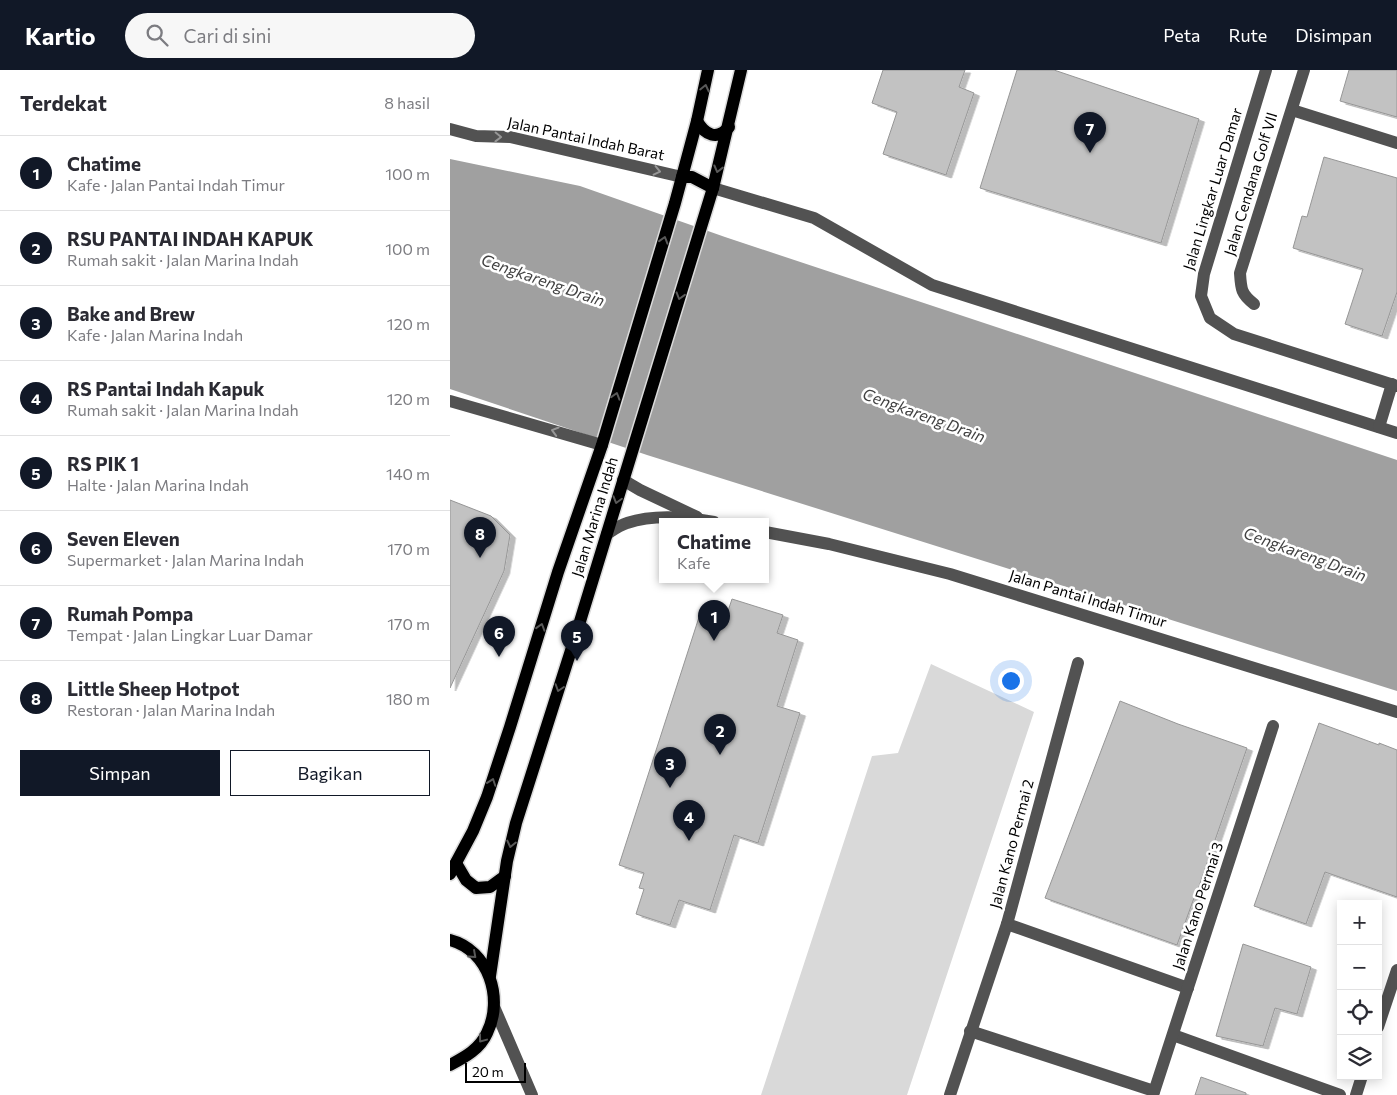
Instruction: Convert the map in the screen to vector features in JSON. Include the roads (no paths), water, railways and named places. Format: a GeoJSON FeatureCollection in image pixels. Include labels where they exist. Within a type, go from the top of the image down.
{"type":"FeatureCollection","features":[{"type":"Feature","properties":{"kind":"main road","name":"Jalan Marina Indah"},"geometry":{"type":"LineString","coordinates":[[453,868],[473,831],[487,797],[558,572],[602,443],[675,203],[697,121],[708,70]]}},
{"type":"Feature","properties":{"kind":"main road","name":"Jalan Marina Indah"},"geometry":{"type":"LineString","coordinates":[[490,976],[505,876],[516,823],[705,216],[729,127],[741,70]]}},
{"type":"Feature","properties":{"kind":"main road"},"geometry":{"type":"LineString","coordinates":[[697,121],[702,129],[713,135],[724,133],[729,127]]}},
{"type":"Feature","properties":{"kind":"main road","name":"Jalan Pantai Indah Barat"},"geometry":{"type":"LineString","coordinates":[[682,177],[692,177],[713,188]]}},
{"type":"Feature","properties":{"kind":"main road"},"geometry":{"type":"LineString","coordinates":[[453,868],[476,888],[490,887],[505,876]]}},
{"type":"Feature","properties":{"kind":"main road"},"geometry":{"type":"LineString","coordinates":[[450,940],[457,942],[477,956],[490,976],[494,992],[495,1009],[487,1033],[472,1053],[450,1065]]}},
{"type":"Feature","properties":{"kind":"street","name":"Jalan Lingkar Luar Damar"},"geometry":{"type":"LineString","coordinates":[[1266,70],[1204,274],[1201,296],[1210,318],[1234,334],[1395,385]]}},
{"type":"Feature","properties":{"kind":"street","name":"Jalan Cendana Golf VII"},"geometry":{"type":"LineString","coordinates":[[1254,304],[1244,297],[1240,273],[1304,70]]}},
{"type":"Feature","properties":{"kind":"street"},"geometry":{"type":"LineString","coordinates":[[1292,110],[1397,143]]}},
{"type":"Feature","properties":{"kind":"street","name":"Jalan Pantai Indah Barat"},"geometry":{"type":"LineString","coordinates":[[450,130],[476,136],[510,137],[682,177]]}},
{"type":"Feature","properties":{"kind":"street"},"geometry":{"type":"LineString","coordinates":[[713,188],[814,218],[932,285],[1397,433]]}},
{"type":"Feature","properties":{"kind":"street"},"geometry":{"type":"LineString","coordinates":[[1379,427],[1395,385]]}},
{"type":"Feature","properties":{"kind":"street"},"geometry":{"type":"LineString","coordinates":[[450,402],[602,443]]}},
{"type":"Feature","properties":{"kind":"street"},"geometry":{"type":"LineString","coordinates":[[623,480],[640,490],[701,518]]}},
{"type":"Feature","properties":{"kind":"street"},"geometry":{"type":"LineString","coordinates":[[607,534],[625,523],[659,519]]}},
{"type":"Feature","properties":{"kind":"street","name":"Jalan Pantai Indah Timur"},"geometry":{"type":"LineString","coordinates":[[769,533],[829,544],[950,574],[1397,712]]}},
{"type":"Feature","properties":{"kind":"street","name":"Jalan Kano Permai 2"},"geometry":{"type":"LineString","coordinates":[[950,1095],[1007,924],[1078,663]]}},
{"type":"Feature","properties":{"kind":"street","name":"Jalan Kano Permai 3"},"geometry":{"type":"LineString","coordinates":[[1154,1093],[1272,726]]}},
{"type":"Feature","properties":{"kind":"street"},"geometry":{"type":"LineString","coordinates":[[1007,924],[1188,988]]}},
{"type":"Feature","properties":{"kind":"street"},"geometry":{"type":"LineString","coordinates":[[1382,1015],[1397,970]]}},
{"type":"Feature","properties":{"kind":"street"},"geometry":{"type":"LineString","coordinates":[[495,1009],[532,1095]]}},
{"type":"Feature","properties":{"kind":"street"},"geometry":{"type":"LineString","coordinates":[[970,1032],[1154,1093]]}},
{"type":"Feature","properties":{"kind":"street"},"geometry":{"type":"LineString","coordinates":[[1173,1035],[1340,1095]]}},
{"type":"Feature","properties":{"kind":"street"},"geometry":{"type":"LineString","coordinates":[[1356,1095],[1361,1080]]}},
{"type":"Feature","properties":{"kind":"water","name":"Cengkareng Drain"},"geometry":{"type":"Polygon","coordinates":[[[450,159],[580,186],[725,237],[1397,460],[1397,691],[647,455],[450,389],[450,159]]]}},
{"type":"Feature","properties":{"kind":"place","name":"Rumah Pompa"},"geometry":{"type":"Point","coordinates":[1090,153]}},
{"type":"Feature","properties":{"kind":"place","name":"Little Sheep Hotpot"},"geometry":{"type":"Point","coordinates":[480,558]}},
{"type":"Feature","properties":{"kind":"place","name":"Chatime"},"geometry":{"type":"Point","coordinates":[714,641]}},
{"type":"Feature","properties":{"kind":"place","name":"Seven Eleven"},"geometry":{"type":"Point","coordinates":[499,657]}},
{"type":"Feature","properties":{"kind":"place","name":"RS PIK 1"},"geometry":{"type":"Point","coordinates":[577,661]}},
{"type":"Feature","properties":{"kind":"place","name":"RSU PANTAI INDAH KAPUK"},"geometry":{"type":"Point","coordinates":[720,755]}},
{"type":"Feature","properties":{"kind":"place","name":"Bake and Brew"},"geometry":{"type":"Point","coordinates":[670,788]}},
{"type":"Feature","properties":{"kind":"place","name":"RS Pantai Indah Kapuk"},"geometry":{"type":"Point","coordinates":[689,841]}}]}
